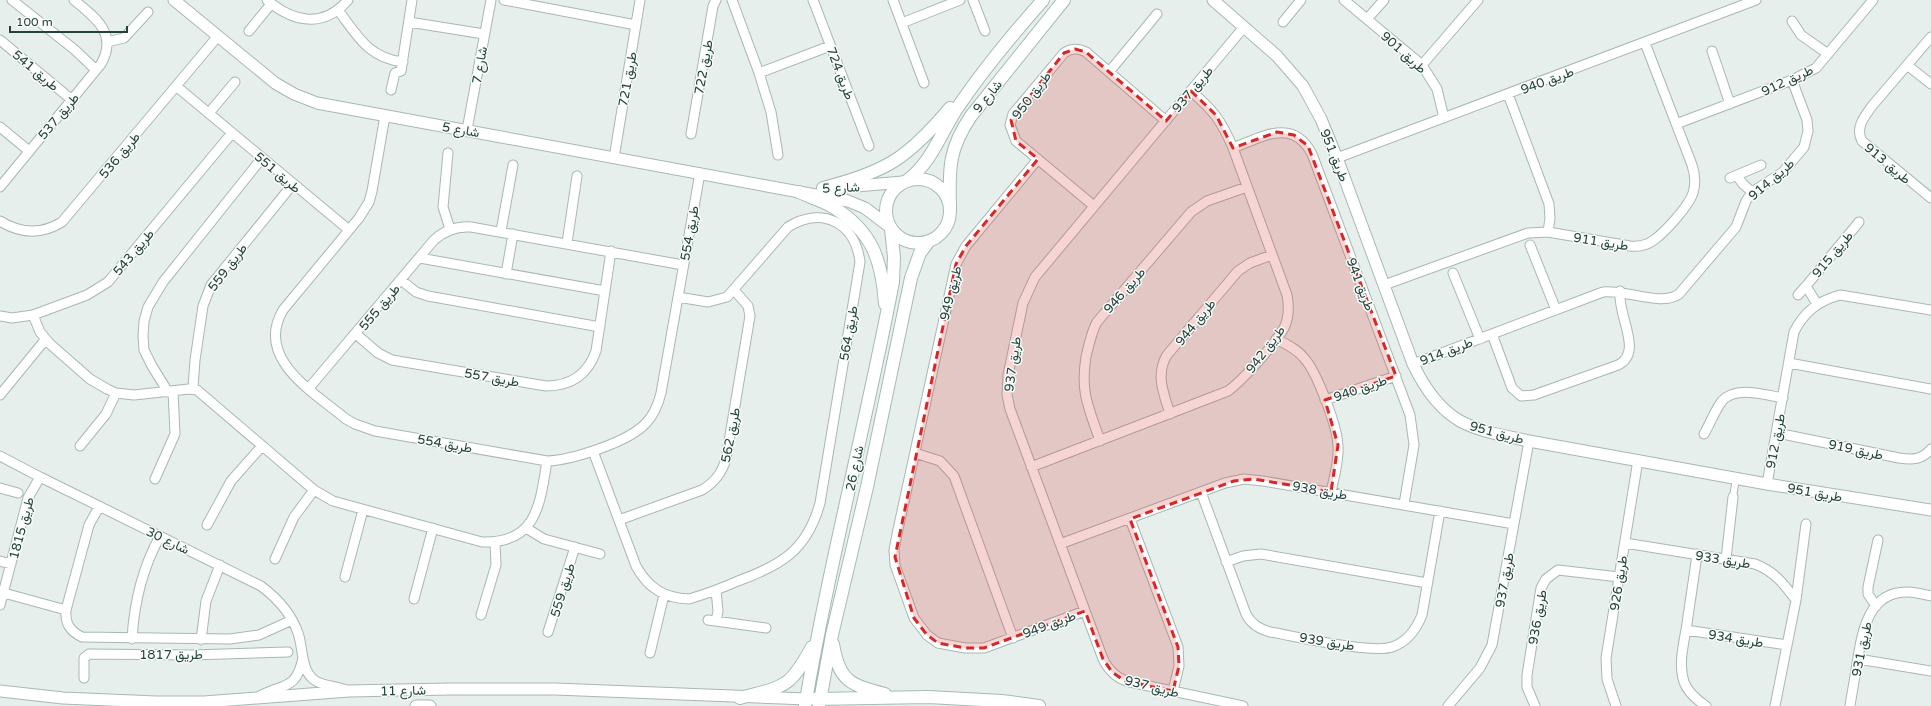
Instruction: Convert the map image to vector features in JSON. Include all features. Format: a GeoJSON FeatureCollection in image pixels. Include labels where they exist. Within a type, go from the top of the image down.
{"type":"FeatureCollection","features":[{"type":"Feature","properties":{"kind":"main road","name":"شارع 9"},"geometry":{"type":"LineString","coordinates":[[906,181],[923,167],[930,158],[952,117],[983,72],[1043,0]]}},
{"type":"Feature","properties":{"kind":"main road","name":"شارع 9"},"geometry":{"type":"LineString","coordinates":[[950,208],[949,165],[953,148],[960,131],[970,116],[1064,0]]}},
{"type":"Feature","properties":{"kind":"main road"},"geometry":{"type":"LineString","coordinates":[[823,188],[874,173],[905,155],[921,142],[983,72]]}},
{"type":"Feature","properties":{"kind":"main road"},"geometry":{"type":"LineString","coordinates":[[918,178],[936,184],[948,199],[950,208],[948,221],[942,232],[929,241],[920,243],[908,241],[896,235],[890,228],[886,217],[886,207],[889,197],[895,188],[906,181],[918,178]]}},
{"type":"Feature","properties":{"kind":"main road"},"geometry":{"type":"LineString","coordinates":[[799,192],[832,207],[852,222],[868,238],[880,267],[884,288],[886,323]]}},
{"type":"Feature","properties":{"kind":"main road","name":"شارع 26"},"geometry":{"type":"LineString","coordinates":[[806,703],[818,638],[886,323],[894,270],[890,228]]}},
{"type":"Feature","properties":{"kind":"main road","name":"شارع 26"},"geometry":{"type":"LineString","coordinates":[[820,702],[832,635],[867,487],[911,278],[920,253],[929,241]]}},
{"type":"Feature","properties":{"kind":"main road"},"geometry":{"type":"LineString","coordinates":[[832,635],[838,668],[846,678],[862,688],[900,698]]}},
{"type":"Feature","properties":{"kind":"main road"},"geometry":{"type":"LineString","coordinates":[[740,698],[775,689],[786,684],[798,671],[818,638]]}},
{"type":"Feature","properties":{"kind":"main road"},"geometry":{"type":"LineString","coordinates":[[806,703],[900,698],[977,700],[1039,706]]}},
{"type":"Feature","properties":{"kind":"street"},"geometry":{"type":"LineString","coordinates":[[12,0],[75,50],[96,70]]}},
{"type":"Feature","properties":{"kind":"street","name":"شارع 5"},"geometry":{"type":"LineString","coordinates":[[174,0],[275,83],[294,94],[317,103],[614,158],[779,186],[823,188],[864,186],[906,181]]}},
{"type":"Feature","properties":{"kind":"street"},"geometry":{"type":"LineString","coordinates":[[249,31],[269,2],[284,13],[305,19],[316,19],[338,10],[348,0]]}},
{"type":"Feature","properties":{"kind":"street"},"geometry":{"type":"LineString","coordinates":[[391,90],[395,73],[400,72],[403,62],[412,0]]}},
{"type":"Feature","properties":{"kind":"street","name":"شارع 7"},"geometry":{"type":"LineString","coordinates":[[467,130],[491,0]]}},
{"type":"Feature","properties":{"kind":"street"},"geometry":{"type":"LineString","coordinates":[[504,0],[636,24]]}},
{"type":"Feature","properties":{"kind":"street","name":"طريق 721"},"geometry":{"type":"LineString","coordinates":[[614,158],[640,0]]}},
{"type":"Feature","properties":{"kind":"street","name":"طريق 722"},"geometry":{"type":"LineString","coordinates":[[691,134],[713,6],[716,0]]}},
{"type":"Feature","properties":{"kind":"street"},"geometry":{"type":"LineString","coordinates":[[732,0],[759,73],[773,117],[778,155]]}},
{"type":"Feature","properties":{"kind":"street","name":"طريق 724"},"geometry":{"type":"LineString","coordinates":[[813,0],[869,146]]}},
{"type":"Feature","properties":{"kind":"street"},"geometry":{"type":"LineString","coordinates":[[893,0],[924,83]]}},
{"type":"Feature","properties":{"kind":"street"},"geometry":{"type":"LineString","coordinates":[[902,24],[960,0]]}},
{"type":"Feature","properties":{"kind":"street"},"geometry":{"type":"LineString","coordinates":[[973,0],[985,31]]}},
{"type":"Feature","properties":{"kind":"street","name":"طريق 951"},"geometry":{"type":"LineString","coordinates":[[1213,0],[1278,56],[1303,86],[1321,119],[1337,158],[1413,364],[1422,382],[1439,403],[1460,421],[1490,432],[1529,441],[1767,484],[1931,510]]}},
{"type":"Feature","properties":{"kind":"street"},"geometry":{"type":"LineString","coordinates":[[1283,22],[1301,0]]}},
{"type":"Feature","properties":{"kind":"street","name":"طريق 901"},"geometry":{"type":"LineString","coordinates":[[1344,0],[1422,65],[1437,89],[1444,118]]}},
{"type":"Feature","properties":{"kind":"street"},"geometry":{"type":"LineString","coordinates":[[1367,19],[1384,0]]}},
{"type":"Feature","properties":{"kind":"street"},"geometry":{"type":"LineString","coordinates":[[1422,65],[1478,0]]}},
{"type":"Feature","properties":{"kind":"street","name":"طريق 940"},"geometry":{"type":"LineString","coordinates":[[1337,158],[1756,0]]}},
{"type":"Feature","properties":{"kind":"street","name":"طريق 912"},"geometry":{"type":"LineString","coordinates":[[1676,124],[1792,80],[1816,68],[1873,0]]}},
{"type":"Feature","properties":{"kind":"street"},"geometry":{"type":"LineString","coordinates":[[77,1],[99,21],[103,28],[107,42],[124,38],[148,12]]}},
{"type":"Feature","properties":{"kind":"street"},"geometry":{"type":"LineString","coordinates":[[338,10],[368,49],[384,58],[403,62]]}},
{"type":"Feature","properties":{"kind":"street"},"geometry":{"type":"LineString","coordinates":[[1109,72],[1157,14]]}},
{"type":"Feature","properties":{"kind":"street"},"geometry":{"type":"LineString","coordinates":[[1792,21],[1801,35],[1828,54]]}},
{"type":"Feature","properties":{"kind":"street"},"geometry":{"type":"LineString","coordinates":[[409,22],[484,34]]}},
{"type":"Feature","properties":{"kind":"street","name":"طريق 937"},"geometry":{"type":"LineString","coordinates":[[1243,706],[1125,681],[1112,672],[1103,660],[1010,409],[1007,395],[1008,375],[1021,310],[1025,296],[1036,277],[1244,27]]}},
{"type":"Feature","properties":{"kind":"street","name":"طريق 536"},"geometry":{"type":"LineString","coordinates":[[0,221],[17,230],[29,232],[52,228],[62,222],[218,36]]}},
{"type":"Feature","properties":{"kind":"street","name":"طريق 913"},"geometry":{"type":"LineString","coordinates":[[1931,37],[1864,117],[1859,130],[1862,141],[1931,198]]}},
{"type":"Feature","properties":{"kind":"street","name":"طريق 541"},"geometry":{"type":"LineString","coordinates":[[0,40],[72,100]]}},
{"type":"Feature","properties":{"kind":"street","name":"طريق 537"},"geometry":{"type":"LineString","coordinates":[[0,187],[96,70],[105,57],[107,42]]}},
{"type":"Feature","properties":{"kind":"street","name":"طريق 911"},"geometry":{"type":"LineString","coordinates":[[1384,285],[1521,234],[1548,232],[1630,246],[1648,244],[1658,237],[1687,204],[1695,185],[1694,172],[1645,43]]}},
{"type":"Feature","properties":{"kind":"street"},"geometry":{"type":"LineString","coordinates":[[759,73],[830,46]]}},
{"type":"Feature","properties":{"kind":"street","name":"طريق 950"},"geometry":{"type":"LineString","coordinates":[[1094,206],[1016,140],[1010,125],[1014,114],[1064,53],[1070,49],[1081,49],[1086,52],[1166,121]]}},
{"type":"Feature","properties":{"kind":"street"},"geometry":{"type":"LineString","coordinates":[[1712,51],[1730,104]]}},
{"type":"Feature","properties":{"kind":"street"},"geometry":{"type":"LineString","coordinates":[[1907,65],[1931,84]]}},
{"type":"Feature","properties":{"kind":"street","name":"طريق 914"},"geometry":{"type":"LineString","coordinates":[[1413,364],[1603,292],[1620,292],[1664,300],[1679,294],[1736,227],[1746,201],[1752,192],[1787,168],[1801,152],[1806,142],[1808,131],[1807,120],[1792,80]]}},
{"type":"Feature","properties":{"kind":"street"},"geometry":{"type":"LineString","coordinates":[[209,113],[235,82]]}},
{"type":"Feature","properties":{"kind":"street","name":"طريق 551"},"geometry":{"type":"LineString","coordinates":[[176,86],[349,230]]}},
{"type":"Feature","properties":{"kind":"street","name":"طريق 942"},"geometry":{"type":"LineString","coordinates":[[1032,467],[1222,394],[1235,386],[1276,339],[1286,322],[1288,301],[1233,148],[1216,115],[1191,91]]}},
{"type":"Feature","properties":{"kind":"street"},"geometry":{"type":"LineString","coordinates":[[1508,94],[1549,204],[1550,218],[1548,232]]}},
{"type":"Feature","properties":{"kind":"street","name":"طريق 554"},"geometry":{"type":"LineString","coordinates":[[385,116],[369,202],[349,230],[288,304],[279,318],[276,348],[280,359],[293,374],[346,419],[365,428],[547,461],[564,459],[593,451],[637,431],[653,415],[661,393],[700,173]]}},
{"type":"Feature","properties":{"kind":"street"},"geometry":{"type":"LineString","coordinates":[[0,127],[29,151]]}},
{"type":"Feature","properties":{"kind":"street","name":"طريق 941"},"geometry":{"type":"LineString","coordinates":[[1233,148],[1277,132],[1294,135],[1308,146],[1410,415],[1413,435],[1413,455],[1404,504]]}},
{"type":"Feature","properties":{"kind":"street","name":"طريق 543"},"geometry":{"type":"LineString","coordinates":[[0,316],[23,318],[33,315],[87,295],[108,282],[232,133]]}},
{"type":"Feature","properties":{"kind":"street"},"geometry":{"type":"LineString","coordinates":[[448,153],[443,207],[450,229]]}},
{"type":"Feature","properties":{"kind":"street"},"geometry":{"type":"LineString","coordinates":[[154,479],[175,434],[170,392],[152,366],[144,350],[143,328],[148,307],[163,282],[262,158]]}},
{"type":"Feature","properties":{"kind":"street","name":"طريق 949"},"geometry":{"type":"LineString","coordinates":[[1038,159],[966,246],[956,264],[894,550],[897,573],[914,618],[922,630],[938,643],[965,648],[984,648],[1085,611]]}},
{"type":"Feature","properties":{"kind":"street"},"geometry":{"type":"LineString","coordinates":[[500,231],[513,165]]}},
{"type":"Feature","properties":{"kind":"street"},"geometry":{"type":"LineString","coordinates":[[1752,192],[1734,177],[1761,165]]}},
{"type":"Feature","properties":{"kind":"street"},"geometry":{"type":"LineString","coordinates":[[567,243],[577,176]]}},
{"type":"Feature","properties":{"kind":"street","name":"طريق 559"},"geometry":{"type":"LineString","coordinates":[[193,388],[195,360],[203,306],[211,285],[293,184]]}},
{"type":"Feature","properties":{"kind":"street","name":"شارع 5"},"geometry":{"type":"LineString","coordinates":[[779,186],[799,192],[857,203],[890,228]]}},
{"type":"Feature","properties":{"kind":"street","name":"طريق 946"},"geometry":{"type":"LineString","coordinates":[[1100,440],[1085,398],[1083,385],[1089,341],[1097,322],[1191,212],[1207,201],[1247,187]]}},
{"type":"Feature","properties":{"kind":"street","name":"طريق 564"},"geometry":{"type":"LineString","coordinates":[[593,451],[643,578],[652,588],[664,595],[689,599],[766,571],[779,564],[801,543],[816,517],[820,503],[860,262],[859,250],[854,238],[846,228],[835,221],[811,217],[798,221],[788,227],[777,238],[734,290],[718,301],[708,302],[678,297]]}},
{"type":"Feature","properties":{"kind":"street","name":"طريق 915"},"geometry":{"type":"LineString","coordinates":[[1798,295],[1859,222]]}},
{"type":"Feature","properties":{"kind":"street","name":"طريق 555"},"geometry":{"type":"LineString","coordinates":[[310,388],[434,240],[450,229],[461,226],[500,231],[683,265]]}},
{"type":"Feature","properties":{"kind":"street"},"geometry":{"type":"LineString","coordinates":[[506,274],[513,234]]}},
{"type":"Feature","properties":{"kind":"street"},"geometry":{"type":"LineString","coordinates":[[1530,245],[1556,310]]}},
{"type":"Feature","properties":{"kind":"street","name":"طريق 557"},"geometry":{"type":"LineString","coordinates":[[356,334],[378,353],[392,360],[546,386],[555,386],[574,381],[588,368],[596,351],[611,251]]}},
{"type":"Feature","properties":{"kind":"street","name":"طريق 944"},"geometry":{"type":"LineString","coordinates":[[1170,414],[1160,378],[1162,366],[1167,355],[1238,271],[1250,264],[1272,255]]}},
{"type":"Feature","properties":{"kind":"street"},"geometry":{"type":"LineString","coordinates":[[420,258],[605,291]]}},
{"type":"Feature","properties":{"kind":"street","name":"طريق 914"},"geometry":{"type":"LineString","coordinates":[[1453,273],[1480,339]]}},
{"type":"Feature","properties":{"kind":"street"},"geometry":{"type":"LineString","coordinates":[[400,280],[416,292],[428,296],[600,327]]}},
{"type":"Feature","properties":{"kind":"street","name":"طريق 915"},"geometry":{"type":"LineString","coordinates":[[1806,286],[1817,304]]}},
{"type":"Feature","properties":{"kind":"street","name":"طريق 562"},"geometry":{"type":"LineString","coordinates":[[619,520],[702,490],[710,484],[723,468],[728,451],[750,316],[748,306],[734,290]]}},
{"type":"Feature","properties":{"kind":"street"},"geometry":{"type":"LineString","coordinates":[[1492,334],[1512,388],[1521,396],[1534,395],[1618,365],[1625,360],[1630,347],[1620,309],[1620,292]]}},
{"type":"Feature","properties":{"kind":"street","name":"طريق 912"},"geometry":{"type":"LineString","coordinates":[[1767,484],[1796,328],[1804,315],[1817,304],[1829,298],[1845,296],[1931,310]]}},
{"type":"Feature","properties":{"kind":"street"},"geometry":{"type":"LineString","coordinates":[[33,315],[36,324],[46,340],[94,382],[116,393],[134,395],[170,392],[193,388],[200,392],[314,490],[333,501],[363,510],[482,542],[495,542],[514,536],[526,528],[533,519],[540,504],[547,461]]}},
{"type":"Feature","properties":{"kind":"street","name":"طريق 940"},"geometry":{"type":"LineString","coordinates":[[1276,339],[1298,352],[1305,359],[1311,368],[1325,400],[1338,445],[1331,492]]}},
{"type":"Feature","properties":{"kind":"street"},"geometry":{"type":"LineString","coordinates":[[0,395],[46,340]]}},
{"type":"Feature","properties":{"kind":"street"},"geometry":{"type":"LineString","coordinates":[[1789,363],[1931,389]]}},
{"type":"Feature","properties":{"kind":"street","name":"طريق 940"},"geometry":{"type":"LineString","coordinates":[[1325,400],[1396,376]]}},
{"type":"Feature","properties":{"kind":"street","name":"طريق 912"},"geometry":{"type":"LineString","coordinates":[[1704,434],[1722,401],[1733,394],[1745,392],[1783,398]]}},
{"type":"Feature","properties":{"kind":"street"},"geometry":{"type":"LineString","coordinates":[[80,446],[106,414],[116,393]]}},
{"type":"Feature","properties":{"kind":"street","name":"طريق 919"},"geometry":{"type":"LineString","coordinates":[[1777,433],[1905,459],[1919,458],[1926,455],[1931,449]]}},
{"type":"Feature","properties":{"kind":"street","name":"طريق 937"},"geometry":{"type":"LineString","coordinates":[[1448,706],[1485,661],[1492,645],[1529,441]]}},
{"type":"Feature","properties":{"kind":"street"},"geometry":{"type":"LineString","coordinates":[[207,525],[231,481],[262,446]]}},
{"type":"Feature","properties":{"kind":"street","name":"طريق 949"},"geometry":{"type":"LineString","coordinates":[[915,452],[940,461],[954,476],[1013,638]]}},
{"type":"Feature","properties":{"kind":"street","name":"شارع 30"},"geometry":{"type":"LineString","coordinates":[[0,456],[99,507],[261,586],[278,601],[292,620],[298,633],[308,673],[314,679],[349,691]]}},
{"type":"Feature","properties":{"kind":"street","name":"طريق 926"},"geometry":{"type":"LineString","coordinates":[[1616,706],[1607,679],[1606,665],[1638,460]]}},
{"type":"Feature","properties":{"kind":"street","name":"طريق 1815"},"geometry":{"type":"LineString","coordinates":[[0,605],[28,498],[40,477]]}},
{"type":"Feature","properties":{"kind":"street"},"geometry":{"type":"LineString","coordinates":[[1726,559],[1736,478]]}},
{"type":"Feature","properties":{"kind":"street","name":"طريق 938"},"geometry":{"type":"LineString","coordinates":[[1060,544],[1201,492],[1234,481],[1254,479],[1514,524]]}},
{"type":"Feature","properties":{"kind":"street"},"geometry":{"type":"LineString","coordinates":[[0,488],[18,494]]}},
{"type":"Feature","properties":{"kind":"street"},"geometry":{"type":"LineString","coordinates":[[275,559],[294,517],[314,490]]}},
{"type":"Feature","properties":{"kind":"street","name":"طريق 939"},"geometry":{"type":"LineString","coordinates":[[1201,492],[1246,614],[1252,622],[1260,628],[1371,648],[1390,648],[1407,639],[1414,632],[1422,615],[1440,511]]}},
{"type":"Feature","properties":{"kind":"street","name":"طريق 1817"},"geometry":{"type":"LineString","coordinates":[[99,507],[89,525],[66,610],[65,619],[68,627],[74,634],[82,637],[132,639],[230,639],[259,635],[292,620]]}},
{"type":"Feature","properties":{"kind":"street"},"geometry":{"type":"LineString","coordinates":[[345,577],[363,510]]}},
{"type":"Feature","properties":{"kind":"street"},"geometry":{"type":"LineString","coordinates":[[1130,518],[1178,647],[1179,666],[1173,691]]}},
{"type":"Feature","properties":{"kind":"street"},"geometry":{"type":"LineString","coordinates":[[1776,706],[1796,600],[1806,524]]}},
{"type":"Feature","properties":{"kind":"street"},"geometry":{"type":"LineString","coordinates":[[414,599],[433,528]]}},
{"type":"Feature","properties":{"kind":"street","name":"طريق 559"},"geometry":{"type":"LineString","coordinates":[[526,528],[537,537],[600,554]]}},
{"type":"Feature","properties":{"kind":"street","name":"طريق 1817"},"geometry":{"type":"LineString","coordinates":[[132,639],[136,608],[146,569],[160,536]]}},
{"type":"Feature","properties":{"kind":"street"},"geometry":{"type":"LineString","coordinates":[[1876,606],[1868,594],[1868,587],[1878,540]]}},
{"type":"Feature","properties":{"kind":"street"},"geometry":{"type":"LineString","coordinates":[[481,615],[496,565],[495,542]]}},
{"type":"Feature","properties":{"kind":"street","name":"طريق 933"},"geometry":{"type":"LineString","coordinates":[[1625,543],[1755,564],[1768,570],[1779,578],[1796,600]]}},
{"type":"Feature","properties":{"kind":"street","name":"طريق 559"},"geometry":{"type":"LineString","coordinates":[[548,632],[575,547]]}},
{"type":"Feature","properties":{"kind":"street"},"geometry":{"type":"LineString","coordinates":[[1226,562],[1242,556],[1261,554],[1427,583]]}},
{"type":"Feature","properties":{"kind":"street"},"geometry":{"type":"LineString","coordinates":[[1697,554],[1682,662],[1684,682],[1693,697],[1706,706]]}},
{"type":"Feature","properties":{"kind":"street"},"geometry":{"type":"LineString","coordinates":[[0,561],[11,564]]}},
{"type":"Feature","properties":{"kind":"street","name":"طريق 1817"},"geometry":{"type":"LineString","coordinates":[[201,640],[206,601],[220,565]]}},
{"type":"Feature","properties":{"kind":"street","name":"طريق 936"},"geometry":{"type":"LineString","coordinates":[[1535,706],[1527,687],[1527,675],[1541,588],[1546,579],[1558,570],[1619,578]]}},
{"type":"Feature","properties":{"kind":"street"},"geometry":{"type":"LineString","coordinates":[[716,590],[718,611],[712,620],[766,628]]}},
{"type":"Feature","properties":{"kind":"street","name":"طريق 931"},"geometry":{"type":"LineString","coordinates":[[1850,706],[1866,620],[1876,606],[1890,596],[1898,593],[1907,592],[1931,596]]}},
{"type":"Feature","properties":{"kind":"street"},"geometry":{"type":"LineString","coordinates":[[4,593],[66,610]]}},
{"type":"Feature","properties":{"kind":"street"},"geometry":{"type":"LineString","coordinates":[[650,653],[664,595]]}},
{"type":"Feature","properties":{"kind":"street","name":"طريق 934"},"geometry":{"type":"LineString","coordinates":[[1686,630],[1787,646]]}},
{"type":"Feature","properties":{"kind":"street"},"geometry":{"type":"LineString","coordinates":[[110,654],[111,638]]}},
{"type":"Feature","properties":{"kind":"street"},"geometry":{"type":"LineString","coordinates":[[230,639],[232,654]]}},
{"type":"Feature","properties":{"kind":"street","name":"طريق 1817"},"geometry":{"type":"LineString","coordinates":[[84,678],[85,656],[89,654],[232,654],[288,652]]}},
{"type":"Feature","properties":{"kind":"street","name":"شارع 30"},"geometry":{"type":"LineString","coordinates":[[257,698],[294,680],[299,673],[303,657]]}},
{"type":"Feature","properties":{"kind":"street"},"geometry":{"type":"LineString","coordinates":[[1858,659],[1931,671]]}},
{"type":"Feature","properties":{"kind":"street","name":"شارع 11"},"geometry":{"type":"LineString","coordinates":[[0,691],[63,698],[156,702],[204,702],[349,691],[450,688],[555,689],[740,698],[806,703]]}},
{"type":"Feature","properties":{"kind":"street","name":"شارع 11"},"geometry":{"type":"LineString","coordinates":[[416,706],[430,706]]}},
{"type":"Feature","properties":{"kind":"highlighted area"},"geometry":{"type":"Polygon","coordinates":[[[1075,49],[1086,52],[1166,121],[1191,91],[1216,115],[1233,148],[1277,132],[1294,135],[1308,146],[1396,376],[1325,400],[1338,445],[1331,492],[1254,479],[1234,481],[1130,519],[1178,647],[1179,666],[1173,691],[1125,681],[1112,672],[1103,659],[1085,611],[984,648],[965,648],[938,643],[927,635],[914,618],[895,557],[956,264],[966,246],[1038,159],[1016,141],[1011,120],[1064,53],[1075,49]]]}}]}
